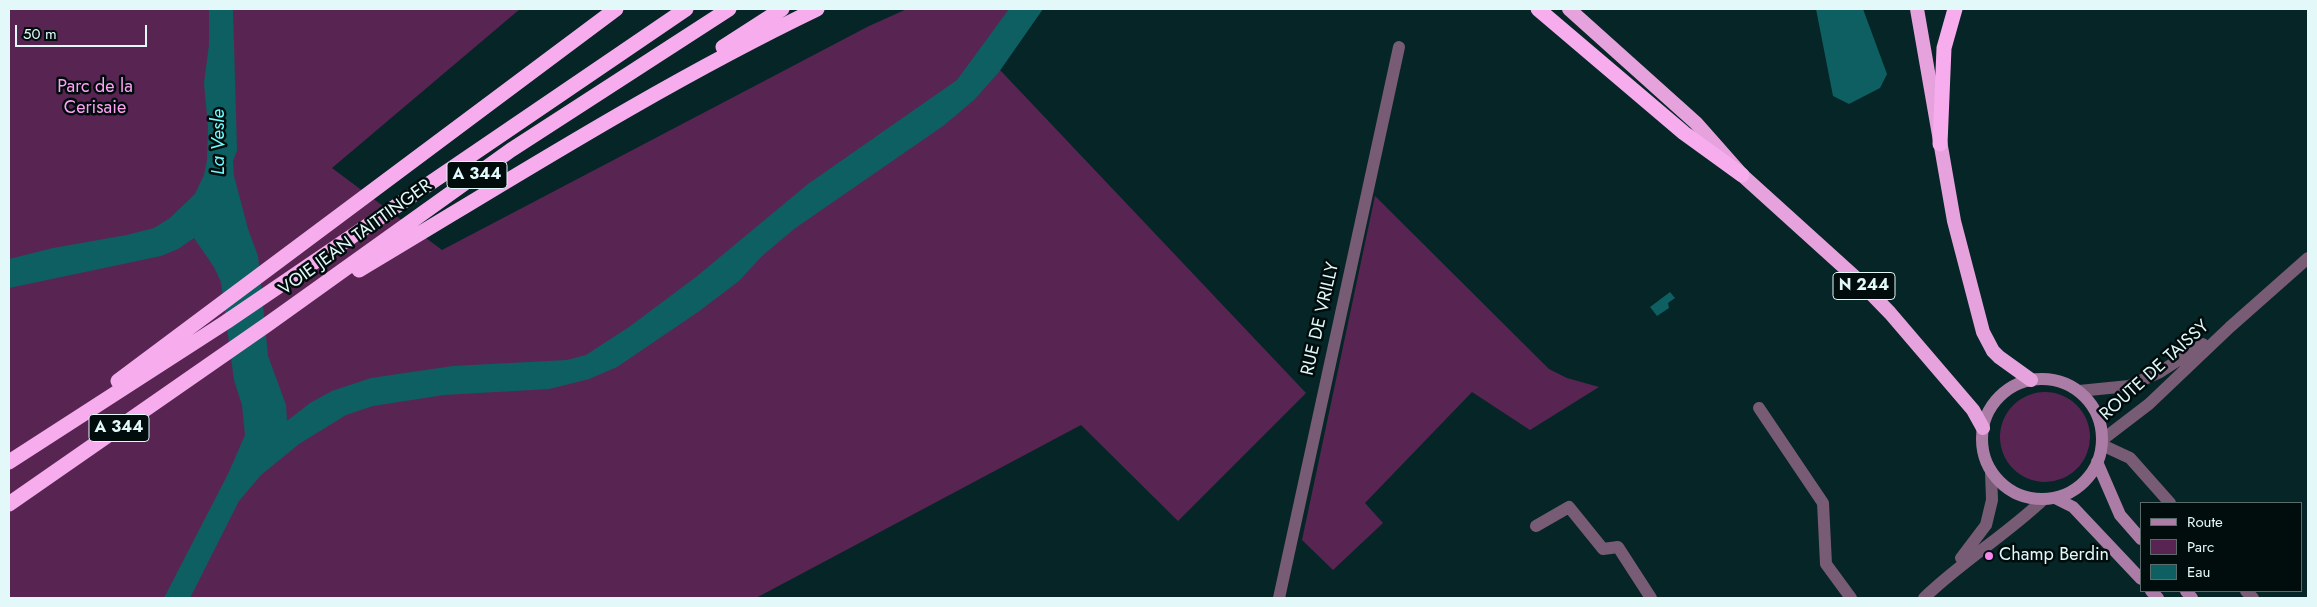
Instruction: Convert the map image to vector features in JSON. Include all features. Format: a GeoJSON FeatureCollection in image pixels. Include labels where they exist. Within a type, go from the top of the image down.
{"type":"FeatureCollection","features":[{"type":"Feature","properties":{"kind":"highway"},"geometry":{"type":"LineString","coordinates":[[554,53],[605,9]]}},
{"type":"Feature","properties":{"kind":"highway"},"geometry":{"type":"LineString","coordinates":[[27,449],[554,53],[616,9]]}},
{"type":"Feature","properties":{"kind":"highway","name":"VOIE JEAN TAITTINGER"},"geometry":{"type":"LineString","coordinates":[[9,462],[262,298],[686,9]]}},
{"type":"Feature","properties":{"kind":"highway","name":"VOIE JEAN TAITTINGER"},"geometry":{"type":"LineString","coordinates":[[9,504],[230,351],[511,150],[729,9]]}},
{"type":"Feature","properties":{"kind":"highway"},"geometry":{"type":"LineString","coordinates":[[617,116],[782,9]]}},
{"type":"Feature","properties":{"kind":"highway"},"geometry":{"type":"LineString","coordinates":[[268,324],[617,116],[766,34],[817,9]]}},
{"type":"Feature","properties":{"kind":"highway"},"geometry":{"type":"LineString","coordinates":[[1538,9],[1684,133],[1742,175]]}},
{"type":"Feature","properties":{"kind":"highway","name":"N 244"},"geometry":{"type":"LineString","coordinates":[[1569,9],[1696,123],[1742,175],[1822,245],[1890,313],[1973,410],[1983,428]]}},
{"type":"Feature","properties":{"kind":"highway"},"geometry":{"type":"LineString","coordinates":[[1917,9],[1954,222],[1983,332],[1993,351],[2031,380]]}},
{"type":"Feature","properties":{"kind":"highway"},"geometry":{"type":"LineString","coordinates":[[1940,144],[1944,48],[1955,9]]}},
{"type":"Feature","properties":{"kind":"main road"},"geometry":{"type":"LineString","coordinates":[[2048,379],[2064,383],[2079,392],[2089,401],[2101,426],[2102,442],[2098,462],[2088,478],[2073,491],[2049,498],[2028,498],[2014,492],[2001,483],[1991,471],[1985,458],[1982,443],[1983,428],[1994,402],[2017,384],[2031,380],[2048,379]]}},
{"type":"Feature","properties":{"kind":"main road"},"geometry":{"type":"LineString","coordinates":[[2098,462],[2120,515],[2140,538]]}},
{"type":"Feature","properties":{"kind":"main road"},"geometry":{"type":"LineString","coordinates":[[2049,498],[2074,507],[2140,578]]}},
{"type":"Feature","properties":{"kind":"street","name":"RUE DE VRILLY"},"geometry":{"type":"LineString","coordinates":[[1279,598],[1399,47]]}},
{"type":"Feature","properties":{"kind":"street","name":"ROUTE DE TAISSY"},"geometry":{"type":"LineString","coordinates":[[2102,442],[2149,404],[2230,327],[2308,258]]}},
{"type":"Feature","properties":{"kind":"street","name":"ROUTE DE TAISSY"},"geometry":{"type":"LineString","coordinates":[[2079,392],[2129,386],[2160,372],[2230,327]]}},
{"type":"Feature","properties":{"kind":"street"},"geometry":{"type":"LineString","coordinates":[[1760,408],[1823,503],[1826,564],[1851,598]]}},
{"type":"Feature","properties":{"kind":"street"},"geometry":{"type":"LineString","coordinates":[[2102,442],[2130,458],[2169,502]]}},
{"type":"Feature","properties":{"kind":"street"},"geometry":{"type":"LineString","coordinates":[[1924,598],[1948,574],[1986,526],[1992,500],[1991,471]]}},
{"type":"Feature","properties":{"kind":"street"},"geometry":{"type":"LineString","coordinates":[[1948,574],[2049,498]]}},
{"type":"Feature","properties":{"kind":"street"},"geometry":{"type":"LineString","coordinates":[[1536,526],[1569,507],[1603,549],[1618,547],[1651,598]]}},
{"type":"Feature","properties":{"kind":"green space","name":"Parc de la Cerisaie"},"geometry":{"type":"Polygon","coordinates":[[[9,9],[520,9],[332,168],[442,250],[869,26],[907,9],[1028,9],[1000,70],[1306,393],[1178,521],[1081,425],[756,598],[9,598],[9,9]]]}},
{"type":"Feature","properties":{"kind":"green space"},"geometry":{"type":"Polygon","coordinates":[[[1375,196],[1549,369],[1567,378],[1599,387],[1530,430],[1472,392],[1365,503],[1383,523],[1333,570],[1302,540],[1375,196]]]}},
{"type":"Feature","properties":{"kind":"green space"},"geometry":{"type":"Polygon","coordinates":[[[2045,392],[2062,395],[2077,405],[2087,420],[2090,437],[2087,454],[2077,469],[2062,479],[2045,482],[2028,479],[2013,469],[2003,454],[2000,437],[2003,420],[2013,405],[2028,395],[2045,392]]]}},
{"type":"Feature","properties":{"kind":"water","name":"La Vesle"},"geometry":{"type":"Polygon","coordinates":[[[209,9],[233,9],[237,151],[233,161],[234,176],[248,229],[258,256],[268,356],[286,405],[287,421],[310,403],[332,391],[371,378],[453,366],[567,360],[586,355],[629,327],[696,277],[808,184],[957,80],[1009,9],[1043,9],[999,72],[974,100],[943,126],[794,229],[762,256],[739,281],[698,312],[617,367],[589,379],[549,389],[444,395],[373,406],[346,415],[299,444],[261,475],[239,501],[190,598],[164,598],[228,474],[245,435],[242,405],[234,380],[221,282],[214,267],[194,238],[178,249],[161,256],[9,288],[9,259],[53,248],[127,235],[154,228],[170,218],[195,194],[204,175],[207,160],[208,127],[204,83],[209,45],[209,9]]]}},
{"type":"Feature","properties":{"kind":"water"},"geometry":{"type":"Polygon","coordinates":[[[1816,9],[1863,9],[1887,74],[1880,88],[1849,104],[1833,96],[1816,9]]]}},
{"type":"Feature","properties":{"kind":"water"},"geometry":{"type":"Polygon","coordinates":[[[1670,292],[1675,298],[1668,303],[1669,308],[1657,316],[1650,307],[1670,292]]]}},
{"type":"Feature","properties":{"kind":"place","name":"Champ Berdin"},"geometry":{"type":"Point","coordinates":[1989,556]}}]}
